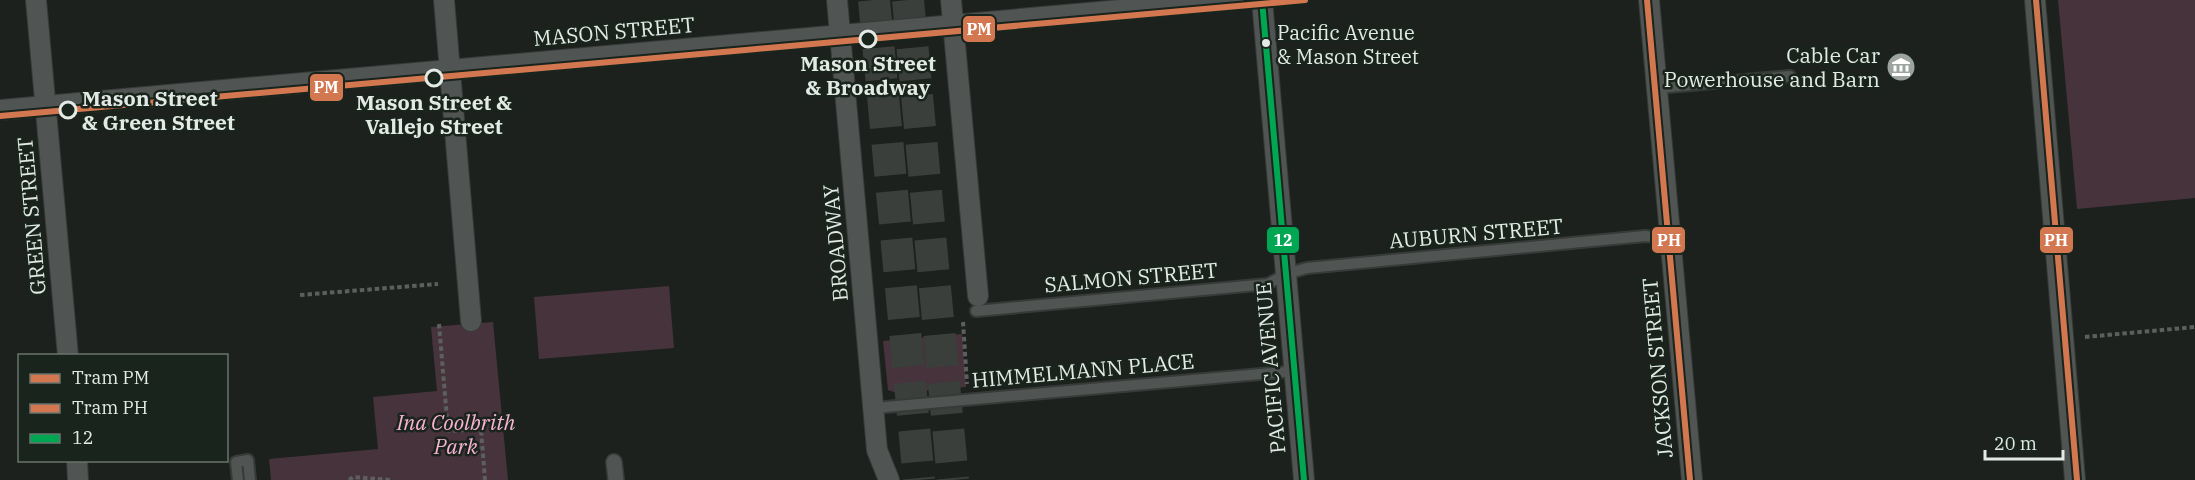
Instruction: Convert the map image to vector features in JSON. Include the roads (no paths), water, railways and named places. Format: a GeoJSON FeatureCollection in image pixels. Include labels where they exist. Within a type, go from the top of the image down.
{"type":"FeatureCollection","features":[{"type":"Feature","properties":{"kind":"street","name":"GREEN STREET"},"geometry":{"type":"LineString","coordinates":[[36,0],[68,354]]}},
{"type":"Feature","properties":{"kind":"street"},"geometry":{"type":"LineString","coordinates":[[444,0],[471,321]]}},
{"type":"Feature","properties":{"kind":"street","name":"BROADWAY"},"geometry":{"type":"LineString","coordinates":[[837,0],[877,450],[889,480]]}},
{"type":"Feature","properties":{"kind":"street"},"geometry":{"type":"LineString","coordinates":[[951,0],[977,303]]}},
{"type":"Feature","properties":{"kind":"street","name":"MASON STREET"},"geometry":{"type":"LineString","coordinates":[[0,110],[1233,0]]}},
{"type":"Feature","properties":{"kind":"street","name":"PACIFIC AVENUE"},"geometry":{"type":"LineString","coordinates":[[1262,0],[1304,480]]}},
{"type":"Feature","properties":{"kind":"street","name":"JACKSON STREET"},"geometry":{"type":"LineString","coordinates":[[1649,0],[1692,480]]}},
{"type":"Feature","properties":{"kind":"street"},"geometry":{"type":"LineString","coordinates":[[2035,0],[2075,480]]}},
{"type":"Feature","properties":{"kind":"street"},"geometry":{"type":"LineString","coordinates":[[77,462],[78,480]]}},
{"type":"Feature","properties":{"kind":"street"},"geometry":{"type":"LineString","coordinates":[[614,462],[616,480]]}},
{"type":"Feature","properties":{"kind":"lane"},"geometry":{"type":"LineString","coordinates":[[1657,88],[1790,76]]}},
{"type":"Feature","properties":{"kind":"lane","name":"AUBURN STREET"},"geometry":{"type":"LineString","coordinates":[[1286,274],[1308,268],[1633,237],[1670,238]]}},
{"type":"Feature","properties":{"kind":"lane","name":"SALMON STREET"},"geometry":{"type":"LineString","coordinates":[[977,303],[1264,285],[1286,274]]}},
{"type":"Feature","properties":{"kind":"lane","name":"HIMMELMANN PLACE"},"geometry":{"type":"LineString","coordinates":[[874,408],[1295,371]]}},
{"type":"Feature","properties":{"kind":"lane"},"geometry":{"type":"LineString","coordinates":[[238,480],[236,462],[248,460],[250,480]]}},
{"type":"Feature","properties":{"kind":"tunnel"},"geometry":{"type":"LineString","coordinates":[[874,0],[919,480]]}},
{"type":"Feature","properties":{"kind":"tunnel"},"geometry":{"type":"LineString","coordinates":[[908,0],[953,480]]}},
{"type":"Feature","properties":{"kind":"tram line","name":"PM"},"geometry":{"type":"LineString","coordinates":[[0,116],[1305,0]]}},
{"type":"Feature","properties":{"kind":"tram line","name":"PH"},"geometry":{"type":"LineString","coordinates":[[1647,0],[1690,480]]}},
{"type":"Feature","properties":{"kind":"tram line","name":"PH"},"geometry":{"type":"LineString","coordinates":[[2036,0],[2077,480]]}},
{"type":"Feature","properties":{"kind":"place","name":"Mason Street & Broadway"},"geometry":{"type":"Point","coordinates":[868,39]}},
{"type":"Feature","properties":{"kind":"place","name":"Pacific Avenue & Mason Street"},"geometry":{"type":"Point","coordinates":[1266,43]}},
{"type":"Feature","properties":{"kind":"place","name":"Cable Car Powerhouse and Barn"},"geometry":{"type":"Point","coordinates":[1901,67]}},
{"type":"Feature","properties":{"kind":"place","name":"Mason Street & Vallejo Street"},"geometry":{"type":"Point","coordinates":[434,78]}},
{"type":"Feature","properties":{"kind":"place","name":"Mason Street & Green Street"},"geometry":{"type":"Point","coordinates":[68,110]}},
{"type":"Feature","properties":{"kind":"park label","name":"Ina Coolbrith Park"},"geometry":{"type":"Point","coordinates":[456,434]}}]}
